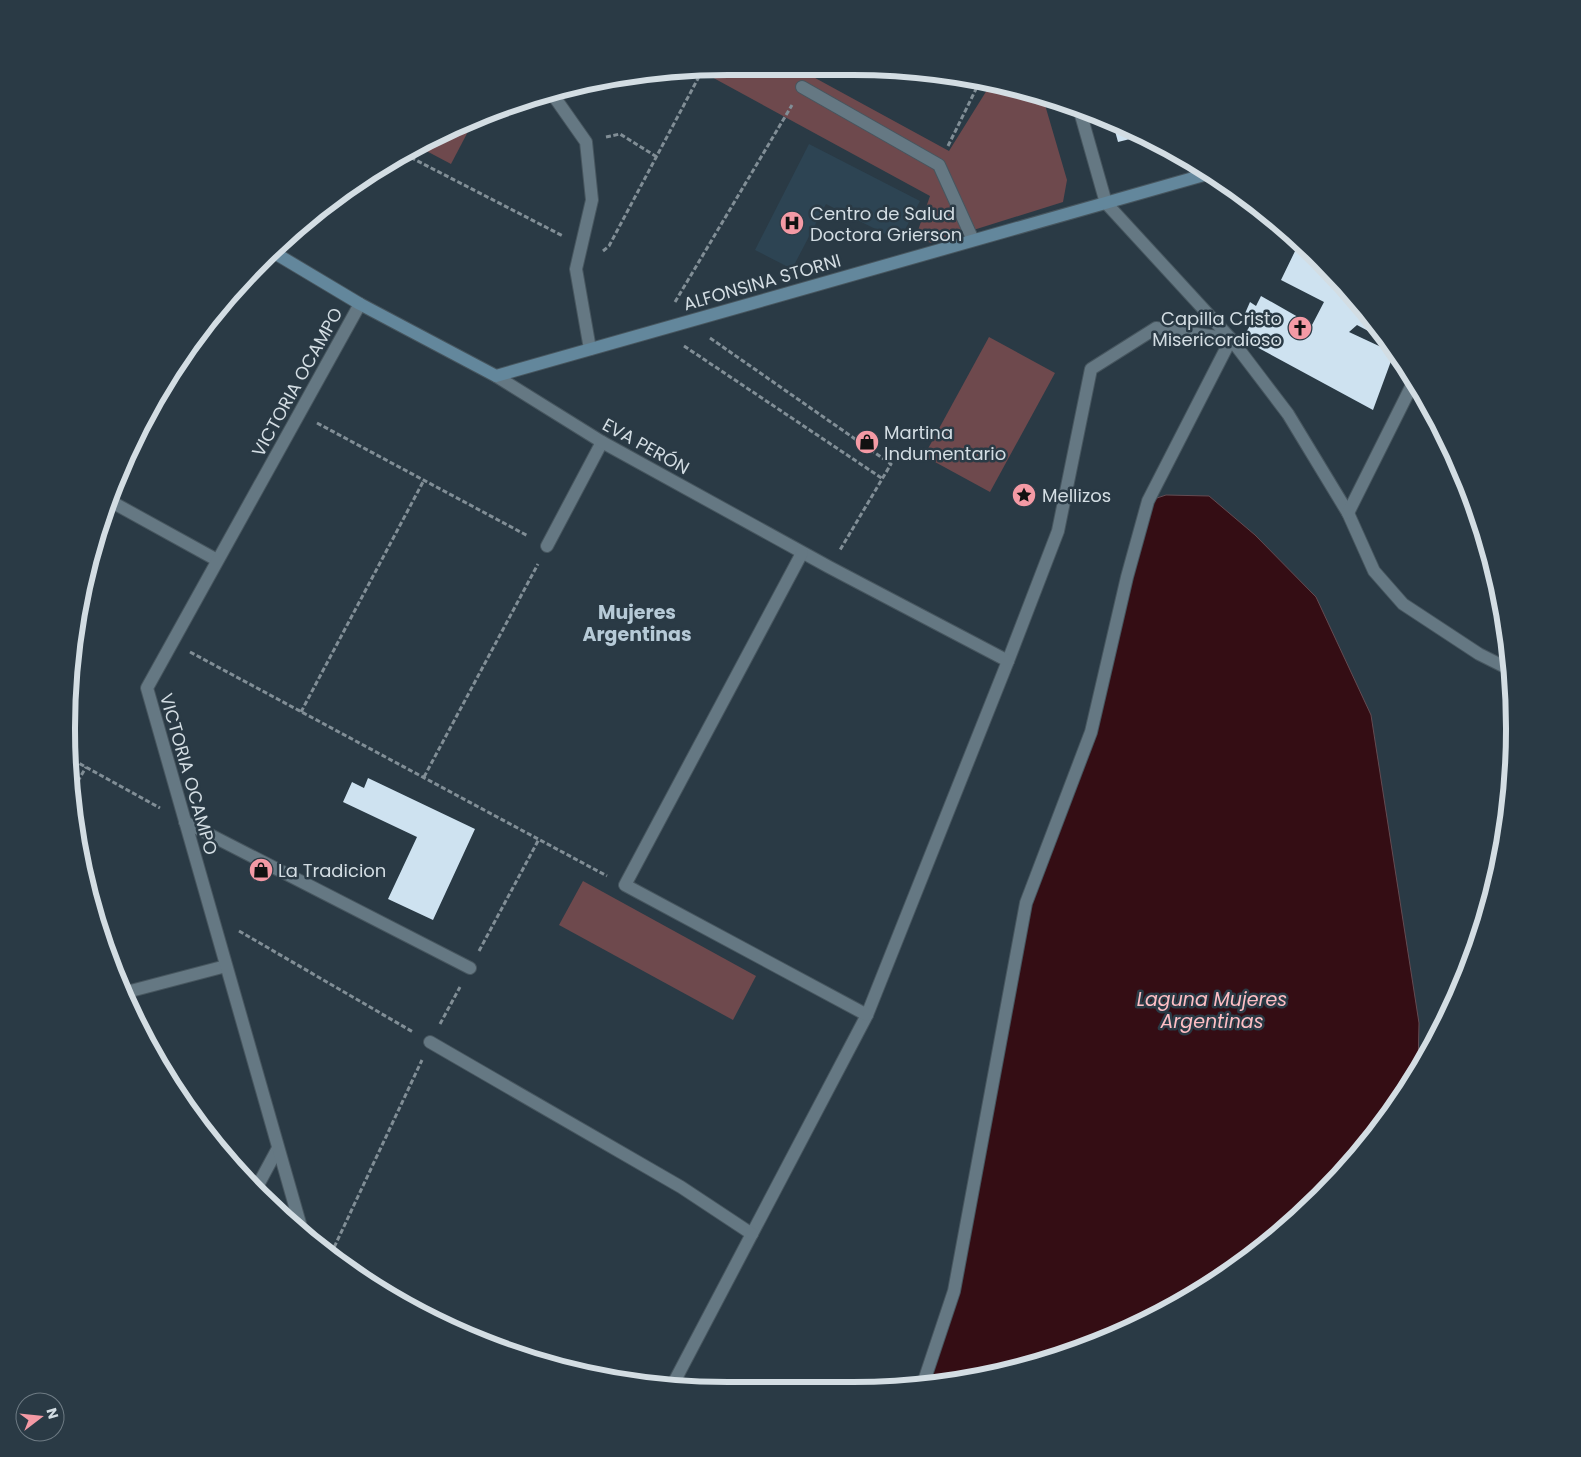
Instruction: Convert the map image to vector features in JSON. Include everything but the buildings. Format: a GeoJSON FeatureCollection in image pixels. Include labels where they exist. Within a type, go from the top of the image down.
{"type":"FeatureCollection","features":[{"type":"Feature","properties":{"kind":"street"},"geometry":{"type":"LineString","coordinates":[[802,87],[939,165],[974,240]]}},
{"type":"Feature","properties":{"kind":"street"},"geometry":{"type":"LineString","coordinates":[[554,98],[586,142],[592,200],[576,270],[590,350]]}},
{"type":"Feature","properties":{"kind":"street"},"geometry":{"type":"LineString","coordinates":[[1082,117],[1106,203],[1231,339],[1288,414],[1348,513],[1374,571],[1403,604],[1478,654],[1503,666]]}},
{"type":"Feature","properties":{"kind":"street","name":"ALFONSINA STORNI"},"geometry":{"type":"LineString","coordinates":[[496,376],[1201,176]]}},
{"type":"Feature","properties":{"kind":"street","name":"EVA PERÓN"},"geometry":{"type":"LineString","coordinates":[[278,255],[360,304],[496,376],[602,442],[802,553],[1008,661]]}},
{"type":"Feature","properties":{"kind":"street","name":"VICTORIA OCAMPO"},"geometry":{"type":"LineString","coordinates":[[299,1221],[147,688],[360,304]]}},
{"type":"Feature","properties":{"kind":"street"},"geometry":{"type":"LineString","coordinates":[[675,1380],[867,1015],[1058,531],[1091,369],[1156,328],[1231,339]]}},
{"type":"Feature","properties":{"kind":"street"},"geometry":{"type":"LineString","coordinates":[[925,1377],[954,1291],[1026,904],[1091,732],[1127,577],[1148,501],[1231,339]]}},
{"type":"Feature","properties":{"kind":"street"},"geometry":{"type":"LineString","coordinates":[[1348,513],[1410,389]]}},
{"type":"Feature","properties":{"kind":"street"},"geometry":{"type":"LineString","coordinates":[[547,546],[602,442]]}},
{"type":"Feature","properties":{"kind":"street"},"geometry":{"type":"LineString","coordinates":[[115,504],[217,560]]}},
{"type":"Feature","properties":{"kind":"street"},"geometry":{"type":"LineString","coordinates":[[802,553],[625,885],[867,1015]]}},
{"type":"Feature","properties":{"kind":"street"},"geometry":{"type":"LineString","coordinates":[[185,822],[470,968]]}},
{"type":"Feature","properties":{"kind":"street"},"geometry":{"type":"LineString","coordinates":[[130,991],[226,966]]}},
{"type":"Feature","properties":{"kind":"street"},"geometry":{"type":"LineString","coordinates":[[430,1042],[682,1187],[752,1234]]}},
{"type":"Feature","properties":{"kind":"street"},"geometry":{"type":"LineString","coordinates":[[259,1183],[278,1148]]}},
{"type":"Feature","properties":{"kind":"path"},"geometry":{"type":"LineString","coordinates":[[576,270],[610,246],[700,76]]}},
{"type":"Feature","properties":{"kind":"path"},"geometry":{"type":"LineString","coordinates":[[939,165],[976,87]]}},
{"type":"Feature","properties":{"kind":"path"},"geometry":{"type":"LineString","coordinates":[[586,142],[620,134],[657,157]]}},
{"type":"Feature","properties":{"kind":"path"},"geometry":{"type":"LineString","coordinates":[[411,158],[581,245]]}},
{"type":"Feature","properties":{"kind":"path"},"geometry":{"type":"LineString","coordinates":[[687,322],[892,464],[829,567]]}},
{"type":"Feature","properties":{"kind":"path"},"geometry":{"type":"LineString","coordinates":[[299,414],[547,546],[424,777]]}},
{"type":"Feature","properties":{"kind":"path"},"geometry":{"type":"LineString","coordinates":[[301,712],[424,480]]}},
{"type":"Feature","properties":{"kind":"path"},"geometry":{"type":"LineString","coordinates":[[172,642],[625,885]]}},
{"type":"Feature","properties":{"kind":"path"},"geometry":{"type":"LineString","coordinates":[[76,762],[185,822]]}},
{"type":"Feature","properties":{"kind":"path"},"geometry":{"type":"LineString","coordinates":[[77,782],[86,768]]}},
{"type":"Feature","properties":{"kind":"path"},"geometry":{"type":"LineString","coordinates":[[333,1249],[430,1042],[539,839]]}},
{"type":"Feature","properties":{"kind":"path"},"geometry":{"type":"LineString","coordinates":[[211,915],[430,1042]]}},
{"type":"Feature","properties":{"kind":"shaded area"},"geometry":{"type":"Polygon","coordinates":[[[709,75],[810,75],[949,151],[987,90],[1045,104],[1067,180],[1063,202],[932,243],[915,239],[930,196],[709,75]]]}},
{"type":"Feature","properties":{"kind":"shaded area"},"geometry":{"type":"Polygon","coordinates":[[[469,129],[451,164],[425,150],[469,129]]]}},
{"type":"Feature","properties":{"kind":"shaded area","name":"Centro de Salud Doctora Grierson"},"geometry":{"type":"Polygon","coordinates":[[[809,144],[920,201],[899,241],[826,204],[792,269],[755,250],[809,144]]]}},
{"type":"Feature","properties":{"kind":"shaded area"},"geometry":{"type":"Polygon","coordinates":[[[989,337],[1055,373],[990,492],[924,456],[989,337]]]}},
{"type":"Feature","properties":{"kind":"shaded area"},"geometry":{"type":"Polygon","coordinates":[[[583,881],[756,976],[733,1020],[559,925],[583,881]]]}},
{"type":"Feature","properties":{"kind":"water","name":"Laguna Mujeres Argentinas"},"geometry":{"type":"Polygon","coordinates":[[[1166,495],[1209,496],[1255,535],[1316,597],[1371,715],[1419,1023],[1418,1054],[1396,1092],[1371,1126],[1315,1191],[1250,1247],[1216,1272],[1142,1315],[1063,1347],[1022,1360],[925,1377],[954,1291],[1026,903],[1091,732],[1148,501],[1166,495]]]}},
{"type":"Feature","properties":{"kind":"place","name":"Centro de Salud Doctora Grierson"},"geometry":{"type":"Point","coordinates":[792,223]}},
{"type":"Feature","properties":{"kind":"place","name":"Capilla Cristo Misericordioso"},"geometry":{"type":"Point","coordinates":[1300,328]}},
{"type":"Feature","properties":{"kind":"place","name":"Martina Indumentario"},"geometry":{"type":"Point","coordinates":[867,442]}},
{"type":"Feature","properties":{"kind":"place","name":"Mellizos"},"geometry":{"type":"Point","coordinates":[1024,495]}},
{"type":"Feature","properties":{"kind":"place","name":"La Tradicion"},"geometry":{"type":"Point","coordinates":[261,870]}},
{"type":"Feature","properties":{"kind":"district","name":"Mujeres Argentinas"},"geometry":{"type":"Point","coordinates":[637,623]}}]}
